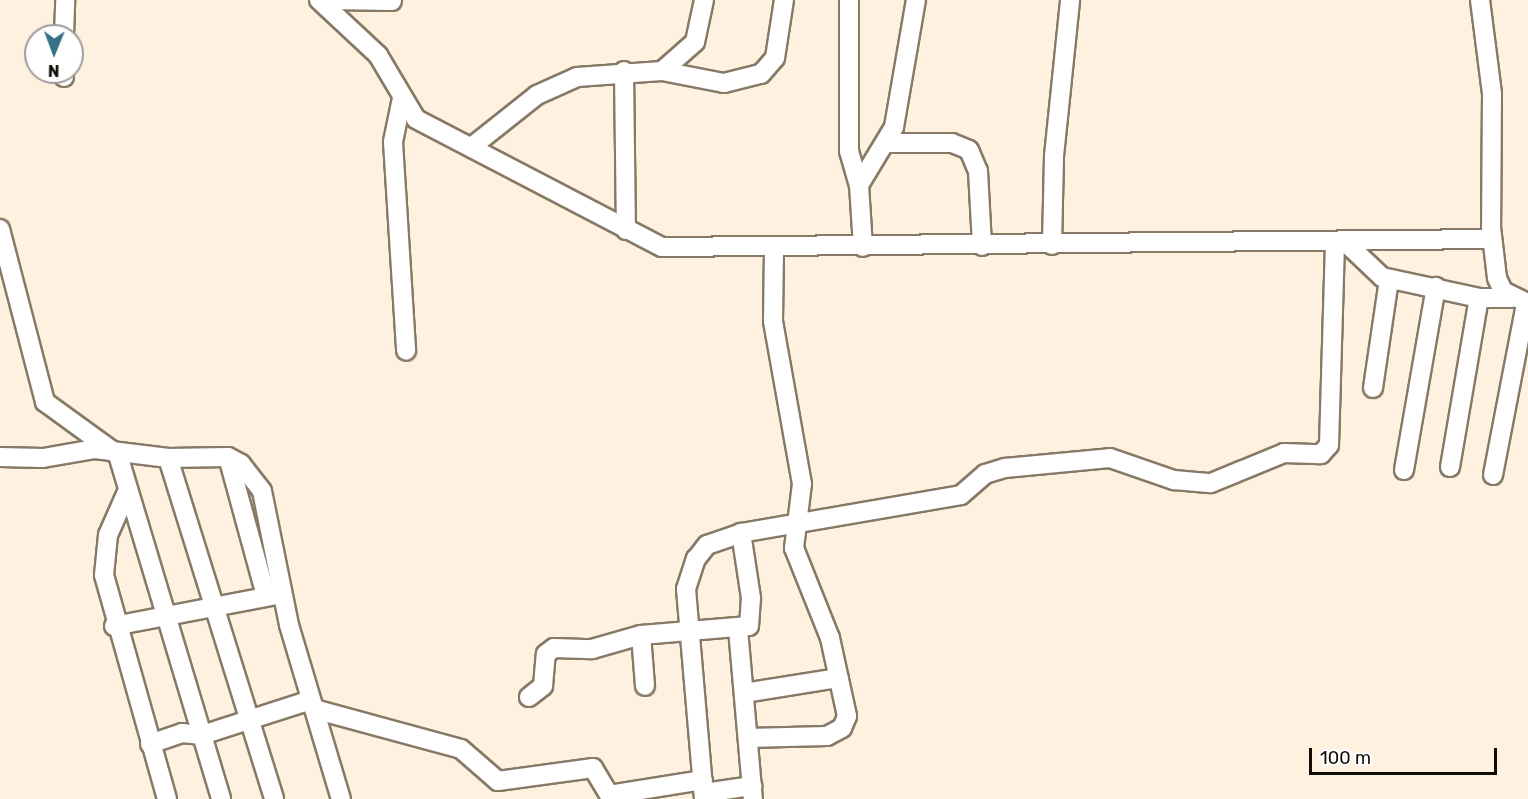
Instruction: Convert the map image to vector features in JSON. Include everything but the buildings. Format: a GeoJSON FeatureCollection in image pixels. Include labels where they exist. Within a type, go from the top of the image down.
{"type":"FeatureCollection","features":[{"type":"Feature","properties":{"kind":"street"},"geometry":{"type":"LineString","coordinates":[[64,24],[65,0]]}},
{"type":"Feature","properties":{"kind":"street"},"geometry":{"type":"LineString","coordinates":[[319,0],[378,55],[416,118],[474,146],[626,230],[676,249],[1492,239]]}},
{"type":"Feature","properties":{"kind":"street"},"geometry":{"type":"LineString","coordinates":[[330,0],[392,2]]}},
{"type":"Feature","properties":{"kind":"street"},"geometry":{"type":"LineString","coordinates":[[662,71],[695,42],[704,0]]}},
{"type":"Feature","properties":{"kind":"street"},"geometry":{"type":"LineString","coordinates":[[474,146],[556,84],[624,71],[662,71],[723,83],[761,74],[775,58],[784,0]]}},
{"type":"Feature","properties":{"kind":"street"},"geometry":{"type":"LineString","coordinates":[[849,0],[849,151],[859,185],[863,247]]}},
{"type":"Feature","properties":{"kind":"street"},"geometry":{"type":"LineString","coordinates":[[859,185],[887,143],[916,0]]}},
{"type":"Feature","properties":{"kind":"street"},"geometry":{"type":"LineString","coordinates":[[1052,245],[1054,156],[1070,0]]}},
{"type":"Feature","properties":{"kind":"street"},"geometry":{"type":"LineString","coordinates":[[1480,0],[1492,94],[1492,239],[1497,278],[1522,302]]}},
{"type":"Feature","properties":{"kind":"street"},"geometry":{"type":"LineString","coordinates":[[624,71],[626,230]]}},
{"type":"Feature","properties":{"kind":"street"},"geometry":{"type":"LineString","coordinates":[[402,98],[393,142],[406,351]]}},
{"type":"Feature","properties":{"kind":"street"},"geometry":{"type":"LineString","coordinates":[[887,143],[952,143],[969,150],[978,171],[982,246]]}},
{"type":"Feature","properties":{"kind":"street"},"geometry":{"type":"LineString","coordinates":[[0,229],[45,402],[118,455],[221,799]]}},
{"type":"Feature","properties":{"kind":"street"},"geometry":{"type":"LineString","coordinates":[[1340,241],[1389,279],[1436,286],[1479,298],[1522,302]]}},
{"type":"Feature","properties":{"kind":"street"},"geometry":{"type":"LineString","coordinates":[[703,791],[692,631],[686,589],[696,559],[707,545],[741,533],[797,526],[961,495],[985,474],[1005,468],[1110,458],[1174,480],[1211,483],[1284,453],[1327,451],[1340,241]]}},
{"type":"Feature","properties":{"kind":"street"},"geometry":{"type":"LineString","coordinates":[[748,738],[835,733],[847,716],[829,633],[796,555],[802,484],[773,321],[774,248]]}},
{"type":"Feature","properties":{"kind":"street"},"geometry":{"type":"LineString","coordinates":[[1373,388],[1389,279]]}},
{"type":"Feature","properties":{"kind":"street"},"geometry":{"type":"LineString","coordinates":[[1404,470],[1436,286]]}},
{"type":"Feature","properties":{"kind":"street"},"geometry":{"type":"LineString","coordinates":[[1450,467],[1479,298]]}},
{"type":"Feature","properties":{"kind":"street"},"geometry":{"type":"LineString","coordinates":[[1493,475],[1522,302]]}},
{"type":"Feature","properties":{"kind":"street"},"geometry":{"type":"LineString","coordinates":[[0,457],[42,458],[95,449],[118,455],[168,458],[228,456],[260,486],[274,595],[312,704],[340,799]]}},
{"type":"Feature","properties":{"kind":"street"},"geometry":{"type":"LineString","coordinates":[[168,458],[274,799]]}},
{"type":"Feature","properties":{"kind":"street"},"geometry":{"type":"LineString","coordinates":[[128,492],[104,554],[114,626],[167,799]]}},
{"type":"Feature","properties":{"kind":"street"},"geometry":{"type":"LineString","coordinates":[[529,697],[543,686],[550,650],[592,649],[641,635],[738,629],[753,618],[741,533]]}},
{"type":"Feature","properties":{"kind":"street"},"geometry":{"type":"LineString","coordinates":[[114,626],[213,603],[274,595]]}},
{"type":"Feature","properties":{"kind":"street"},"geometry":{"type":"LineString","coordinates":[[150,744],[182,733],[202,735],[312,704],[461,749],[495,780],[587,767],[598,772],[606,794],[703,791],[753,793],[738,629]]}},
{"type":"Feature","properties":{"kind":"street"},"geometry":{"type":"LineString","coordinates":[[641,635],[645,686]]}},
{"type":"Feature","properties":{"kind":"street"},"geometry":{"type":"LineString","coordinates":[[744,693],[839,678]]}}]}
